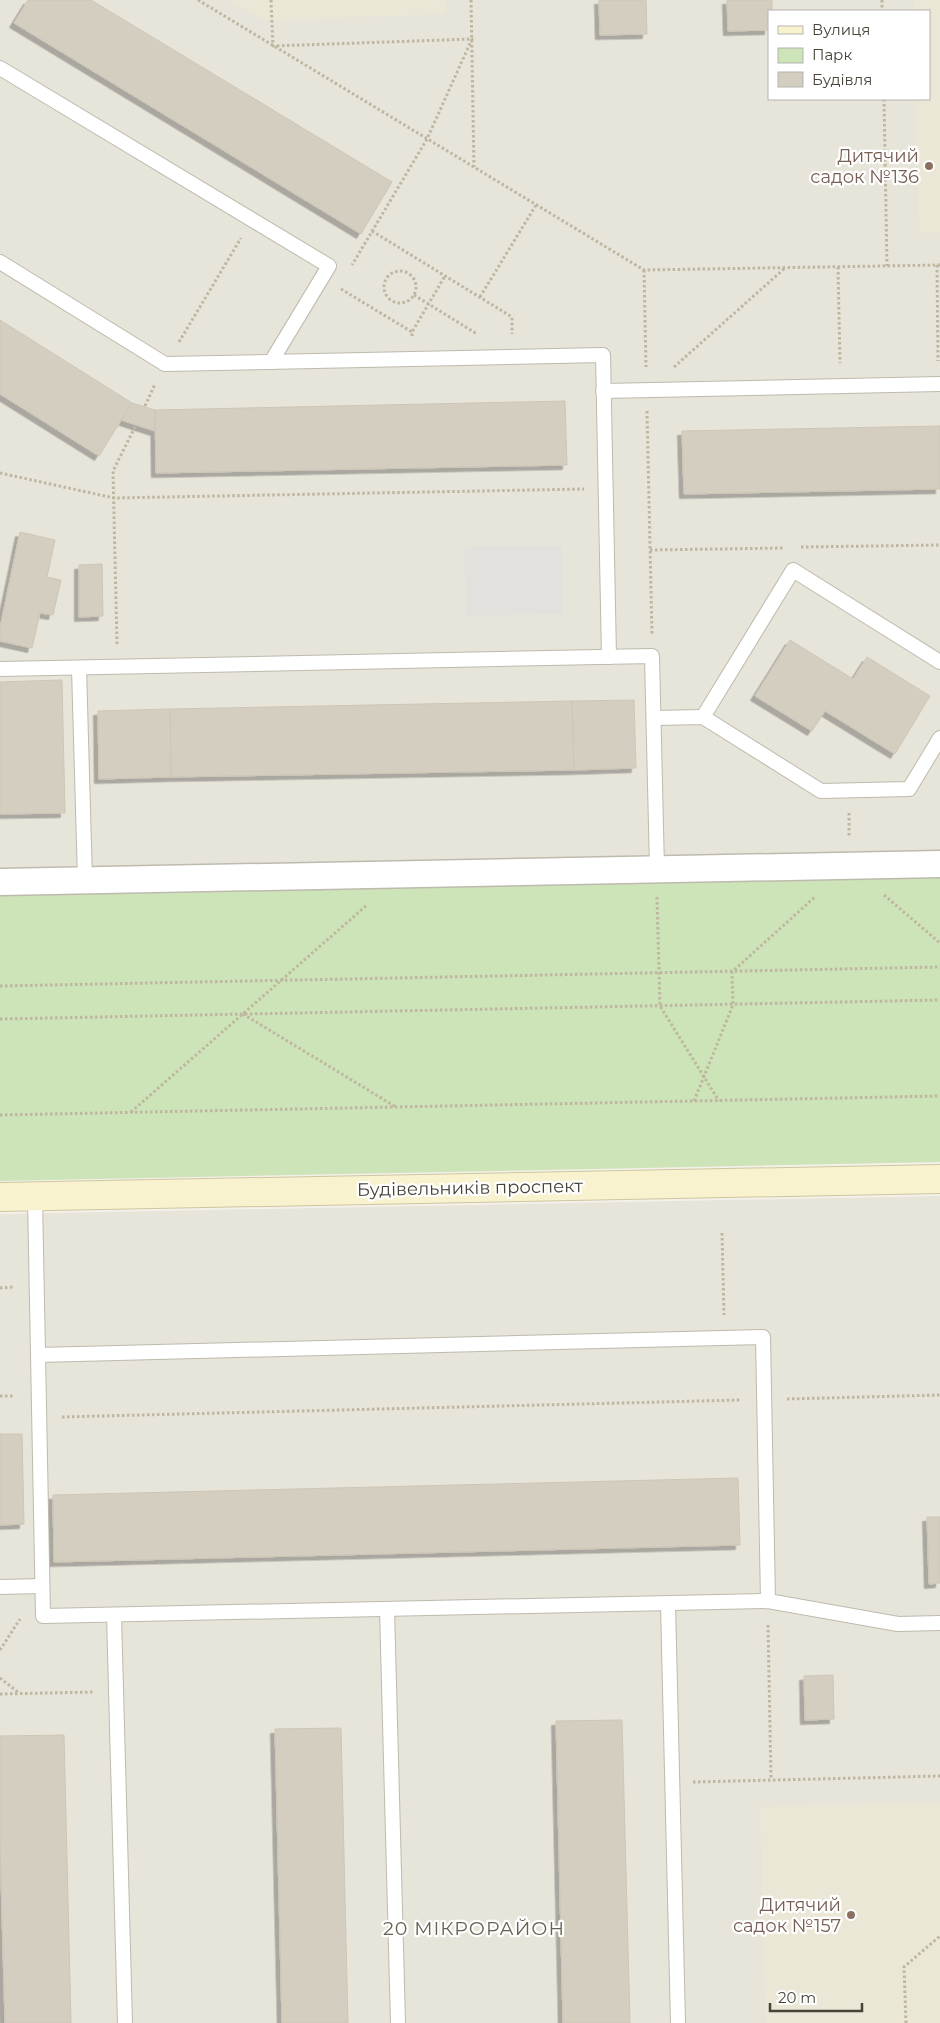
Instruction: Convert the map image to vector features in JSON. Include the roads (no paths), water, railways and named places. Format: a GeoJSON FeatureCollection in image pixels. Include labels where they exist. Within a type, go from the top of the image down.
{"type":"FeatureCollection","features":[{"type":"Feature","properties":{"kind":"main road","name":"Будівельників проспект"},"geometry":{"type":"LineString","coordinates":[[0,1198],[940,1179]]}},
{"type":"Feature","properties":{"kind":"street"},"geometry":{"type":"LineString","coordinates":[[0,882],[940,864]]}},
{"type":"Feature","properties":{"kind":"lane"},"geometry":{"type":"LineString","coordinates":[[0,68],[329,266],[271,362]]}},
{"type":"Feature","properties":{"kind":"lane"},"geometry":{"type":"LineString","coordinates":[[0,262],[165,364],[602,355],[609,657]]}},
{"type":"Feature","properties":{"kind":"lane"},"geometry":{"type":"LineString","coordinates":[[603,391],[939,384]]}},
{"type":"Feature","properties":{"kind":"lane"},"geometry":{"type":"LineString","coordinates":[[702,717],[793,570],[940,662]]}},
{"type":"Feature","properties":{"kind":"lane"},"geometry":{"type":"LineString","coordinates":[[0,669],[652,656],[657,869]]}},
{"type":"Feature","properties":{"kind":"lane"},"geometry":{"type":"LineString","coordinates":[[80,668],[85,880]]}},
{"type":"Feature","properties":{"kind":"lane"},"geometry":{"type":"LineString","coordinates":[[654,718],[702,717],[821,790],[909,789],[940,738]]}},
{"type":"Feature","properties":{"kind":"lane"},"geometry":{"type":"LineString","coordinates":[[35,1197],[43,1616],[768,1601],[898,1624],[940,1623]]}},
{"type":"Feature","properties":{"kind":"lane"},"geometry":{"type":"LineString","coordinates":[[38,1355],[763,1337],[768,1601]]}},
{"type":"Feature","properties":{"kind":"lane"},"geometry":{"type":"LineString","coordinates":[[0,1587],[42,1586]]}},
{"type":"Feature","properties":{"kind":"lane"},"geometry":{"type":"LineString","coordinates":[[668,1604],[678,2023]]}},
{"type":"Feature","properties":{"kind":"lane"},"geometry":{"type":"LineString","coordinates":[[387,1609],[398,2023]]}},
{"type":"Feature","properties":{"kind":"lane"},"geometry":{"type":"LineString","coordinates":[[114,1614],[125,2023]]}},
{"type":"Feature","properties":{"kind":"place","name":"Дитячий садок №136"},"geometry":{"type":"Point","coordinates":[929,166]}},
{"type":"Feature","properties":{"kind":"place","name":"Дитячий садок №157"},"geometry":{"type":"Point","coordinates":[851,1915]}},
{"type":"Feature","properties":{"kind":"district","name":"20 МІКРОРАЙОН"},"geometry":{"type":"Point","coordinates":[474,1928]}}]}
